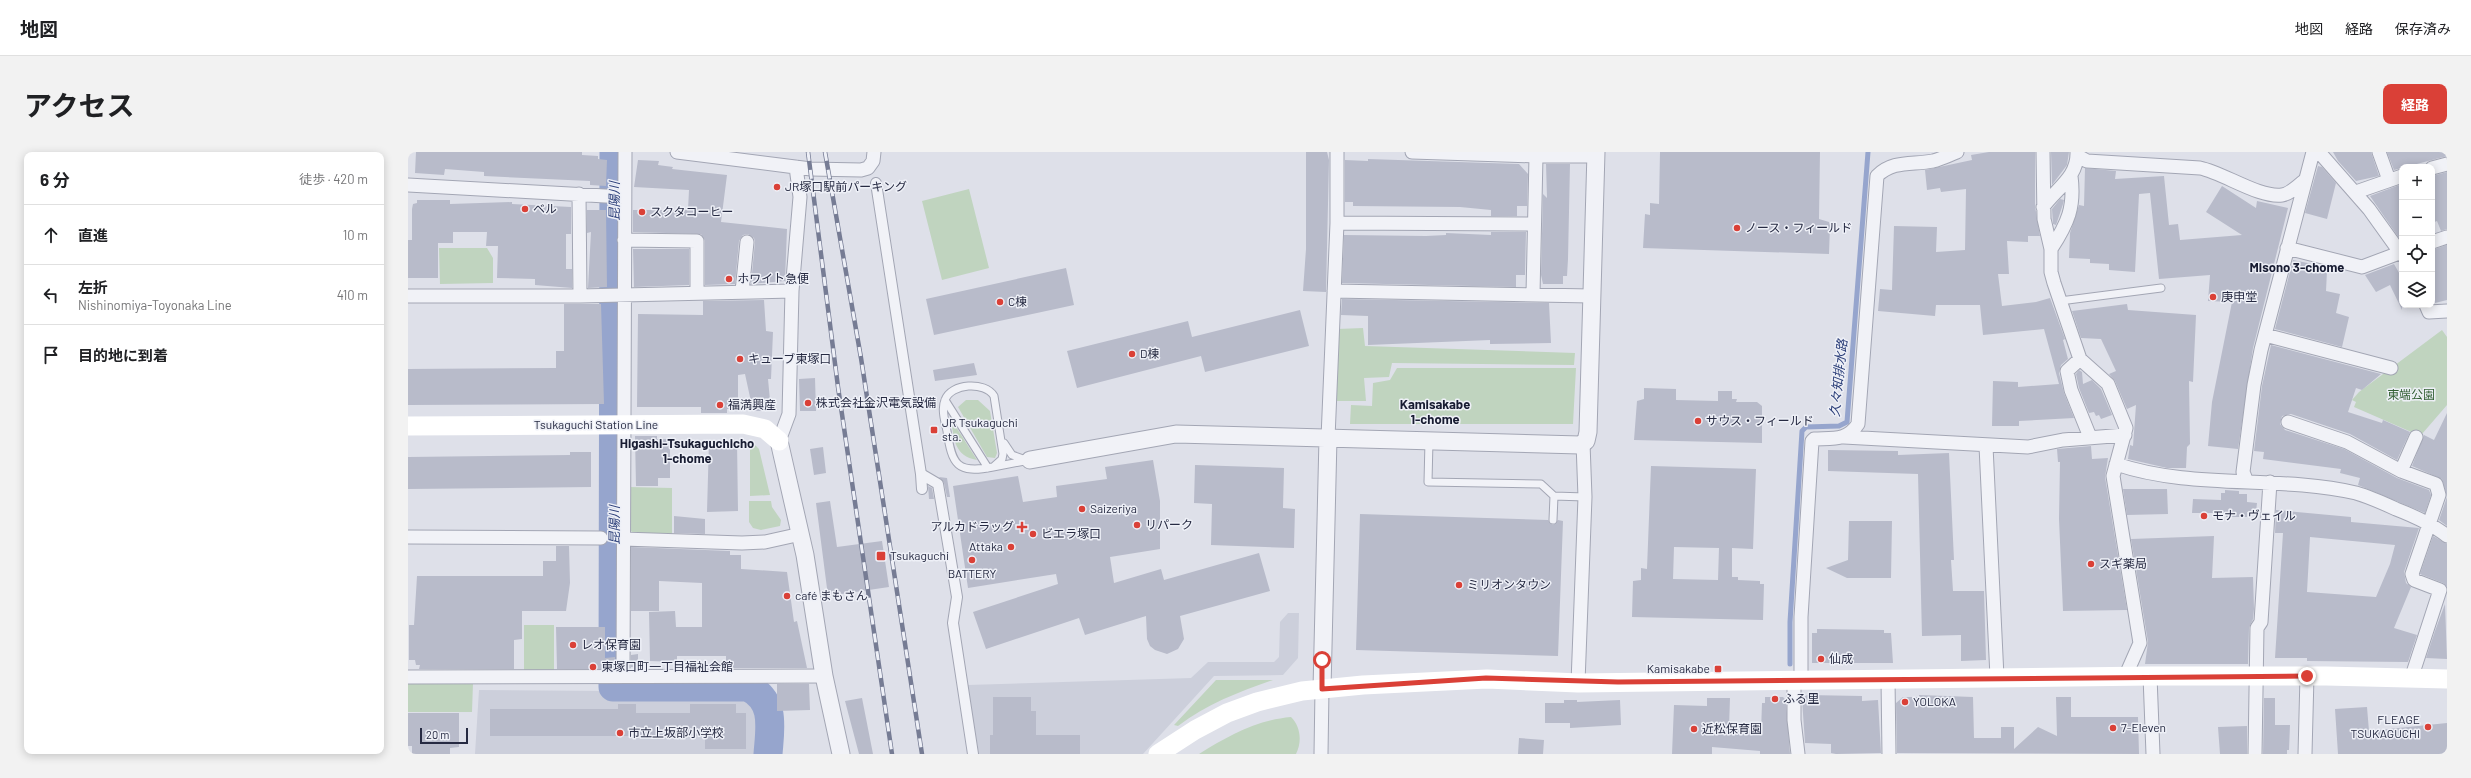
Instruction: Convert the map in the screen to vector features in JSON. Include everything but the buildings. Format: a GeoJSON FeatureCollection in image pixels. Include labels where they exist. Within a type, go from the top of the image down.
{"type":"FeatureCollection","features":[{"type":"Feature","properties":{"kind":"main road","name":"Tsukaguchi Station Line"},"geometry":{"type":"LineString","coordinates":[[408,426],[617,426],[743,424],[765,429],[779,441]]}},
{"type":"Feature","properties":{"kind":"main road"},"geometry":{"type":"LineString","coordinates":[[1158,754],[1195,730],[1242,707],[1288,694],[1322,689],[1486,678],[1578,682],[2150,676],[2307,676],[2447,679]]}},
{"type":"Feature","properties":{"kind":"street"},"geometry":{"type":"LineString","coordinates":[[616,676],[623,539],[617,426],[617,294],[624,240],[617,197],[625,152]]}},
{"type":"Feature","properties":{"kind":"street"},"geometry":{"type":"LineString","coordinates":[[676,152],[796,167],[861,170],[870,166],[874,152]]}},
{"type":"Feature","properties":{"kind":"street"},"geometry":{"type":"LineString","coordinates":[[1321,754],[1328,438],[1337,222],[1337,152]]}},
{"type":"Feature","properties":{"kind":"street"},"geometry":{"type":"LineString","coordinates":[[1412,152],[1536,156],[1596,154],[1588,432],[1586,441],[1583,443],[1585,497],[1578,682]]}},
{"type":"Feature","properties":{"kind":"street"},"geometry":{"type":"LineString","coordinates":[[1844,437],[1852,433],[1858,424],[1876,176],[1885,168],[1894,164],[1934,161],[1957,152]]}},
{"type":"Feature","properties":{"kind":"street"},"geometry":{"type":"LineString","coordinates":[[2043,152],[2043,207],[2046,234],[2051,249],[2051,272],[2080,359],[2108,384],[2113,393],[2126,428],[2113,476],[2140,643],[2125,677]]}},
{"type":"Feature","properties":{"kind":"street"},"geometry":{"type":"LineString","coordinates":[[2247,482],[2243,472],[2254,385],[2287,248],[2313,152]]}},
{"type":"Feature","properties":{"kind":"street"},"geometry":{"type":"LineString","coordinates":[[2319,152],[2356,192],[2399,249]]}},
{"type":"Feature","properties":{"kind":"street"},"geometry":{"type":"LineString","coordinates":[[2379,152],[2389,180]]}},
{"type":"Feature","properties":{"kind":"street"},"geometry":{"type":"LineString","coordinates":[[2043,207],[2053,193],[2076,170],[2077,154]]}},
{"type":"Feature","properties":{"kind":"street"},"geometry":{"type":"LineString","coordinates":[[2077,154],[2087,161],[2200,168],[2217,172],[2263,194],[2282,195],[2305,180]]}},
{"type":"Feature","properties":{"kind":"street"},"geometry":{"type":"LineString","coordinates":[[1534,294],[1536,156]]}},
{"type":"Feature","properties":{"kind":"street"},"geometry":{"type":"LineString","coordinates":[[2435,167],[2447,164]]}},
{"type":"Feature","properties":{"kind":"street"},"geometry":{"type":"LineString","coordinates":[[796,167],[800,197],[792,291],[789,414],[779,441],[800,534],[824,676],[841,754]]}},
{"type":"Feature","properties":{"kind":"street"},"geometry":{"type":"LineString","coordinates":[[2051,249],[2064,229],[2073,197],[2070,176]]}},
{"type":"Feature","properties":{"kind":"street"},"geometry":{"type":"LineString","coordinates":[[2356,192],[2399,177]]}},
{"type":"Feature","properties":{"kind":"street"},"geometry":{"type":"LineString","coordinates":[[876,183],[921,474],[922,489]]}},
{"type":"Feature","properties":{"kind":"street"},"geometry":{"type":"LineString","coordinates":[[408,185],[617,197]]}},
{"type":"Feature","properties":{"kind":"street"},"geometry":{"type":"LineString","coordinates":[[579,194],[580,296]]}},
{"type":"Feature","properties":{"kind":"street"},"geometry":{"type":"LineString","coordinates":[[1337,222],[1534,224]]}},
{"type":"Feature","properties":{"kind":"street"},"geometry":{"type":"LineString","coordinates":[[2435,241],[2447,237]]}},
{"type":"Feature","properties":{"kind":"street"},"geometry":{"type":"LineString","coordinates":[[624,240],[697,241],[697,293]]}},
{"type":"Feature","properties":{"kind":"street"},"geometry":{"type":"LineString","coordinates":[[742,292],[747,242]]}},
{"type":"Feature","properties":{"kind":"street"},"geometry":{"type":"LineString","coordinates":[[2287,248],[2362,267],[2399,254]]}},
{"type":"Feature","properties":{"kind":"street"},"geometry":{"type":"LineString","coordinates":[[408,296],[580,296],[792,291]]}},
{"type":"Feature","properties":{"kind":"street"},"geometry":{"type":"LineString","coordinates":[[1334,291],[1591,296]]}},
{"type":"Feature","properties":{"kind":"street"},"geometry":{"type":"LineString","coordinates":[[2427,308],[2429,312],[2447,311]]}},
{"type":"Feature","properties":{"kind":"street"},"geometry":{"type":"LineString","coordinates":[[2265,335],[2391,368]]}},
{"type":"Feature","properties":{"kind":"street"},"geometry":{"type":"LineString","coordinates":[[2080,359],[2067,371],[2071,390],[2090,437]]}},
{"type":"Feature","properties":{"kind":"street"},"geometry":{"type":"LineString","coordinates":[[2288,422],[2347,442],[2401,471],[2436,484],[2443,498],[2427,523],[2412,574],[2414,580],[2440,590],[2411,679]]}},
{"type":"Feature","properties":{"kind":"street"},"geometry":{"type":"LineString","coordinates":[[1030,460],[1161,435],[1568,445],[1583,443]]}},
{"type":"Feature","properties":{"kind":"street"},"geometry":{"type":"LineString","coordinates":[[1798,754],[1794,720],[1812,441],[1814,439],[1844,437],[1986,446],[2028,447],[2090,437],[2125,435]]}},
{"type":"Feature","properties":{"kind":"street"},"geometry":{"type":"LineString","coordinates":[[2401,471],[2416,437]]}},
{"type":"Feature","properties":{"kind":"street"},"geometry":{"type":"LineString","coordinates":[[1986,446],[1996,677]]}},
{"type":"Feature","properties":{"kind":"street"},"geometry":{"type":"LineString","coordinates":[[2116,464],[2141,473],[2222,482],[2270,482],[2311,486],[2359,494],[2427,523],[2447,536]]}},
{"type":"Feature","properties":{"kind":"street"},"geometry":{"type":"LineString","coordinates":[[921,474],[938,484],[957,597],[953,624],[973,754]]}},
{"type":"Feature","properties":{"kind":"street"},"geometry":{"type":"LineString","coordinates":[[2255,754],[2257,628],[2261,622],[2270,482]]}},
{"type":"Feature","properties":{"kind":"street"},"geometry":{"type":"LineString","coordinates":[[623,539],[742,543],[764,542],[800,534]]}},
{"type":"Feature","properties":{"kind":"street"},"geometry":{"type":"LineString","coordinates":[[408,537],[601,538]]}},
{"type":"Feature","properties":{"kind":"street"},"geometry":{"type":"LineString","coordinates":[[408,677],[824,676]]}},
{"type":"Feature","properties":{"kind":"street"},"geometry":{"type":"LineString","coordinates":[[2150,676],[2153,754]]}},
{"type":"Feature","properties":{"kind":"street"},"geometry":{"type":"LineString","coordinates":[[2305,754],[2307,676]]}},
{"type":"Feature","properties":{"kind":"street"},"geometry":{"type":"LineString","coordinates":[[1888,679],[1889,754]]}},
{"type":"Feature","properties":{"kind":"lane"},"geometry":{"type":"LineString","coordinates":[[2060,301],[2161,288]]}},
{"type":"Feature","properties":{"kind":"lane"},"geometry":{"type":"LineString","coordinates":[[991,468],[1002,459],[1003,441],[997,403],[988,389],[976,386],[957,388],[951,391],[945,400],[945,420],[953,460],[965,469],[991,468],[1030,460]]}},
{"type":"Feature","properties":{"kind":"lane"},"geometry":{"type":"LineString","coordinates":[[945,400],[991,468]]}},
{"type":"Feature","properties":{"kind":"lane"},"geometry":{"type":"LineString","coordinates":[[1003,441],[1012,455],[1030,460]]}},
{"type":"Feature","properties":{"kind":"lane"},"geometry":{"type":"LineString","coordinates":[[1429,441],[1428,482],[1541,484],[1554,496],[1585,497]]}},
{"type":"Feature","properties":{"kind":"lane"},"geometry":{"type":"LineString","coordinates":[[1554,496],[1554,520]]}},
{"type":"Feature","properties":{"kind":"shaded area"},"geometry":{"type":"Polygon","coordinates":[[[1288,613],[1299,613],[1298,658],[1283,675],[1214,676],[1143,754],[979,754],[967,685],[1191,678],[1208,662],[1274,662],[1279,657],[1280,622],[1288,613]]]}},
{"type":"Feature","properties":{"kind":"shaded area","name":"市立上坂部小学校"},"geometry":{"type":"Polygon","coordinates":[[[479,690],[746,692],[766,713],[762,754],[475,754],[479,690]]]}},
{"type":"Feature","properties":{"kind":"green space"},"geometry":{"type":"Polygon","coordinates":[[[969,189],[989,268],[942,280],[922,201],[969,189]]]}},
{"type":"Feature","properties":{"kind":"green space"},"geometry":{"type":"Polygon","coordinates":[[[439,248],[487,248],[493,258],[493,283],[440,284],[439,248]]]}},
{"type":"Feature","properties":{"kind":"green space"},"geometry":{"type":"Polygon","coordinates":[[[1363,328],[1365,346],[1575,353],[1574,365],[1392,363],[1389,377],[1364,378],[1366,401],[1336,401],[1337,329],[1363,328]]]}},
{"type":"Feature","properties":{"kind":"green space","name":"東端公園"},"geometry":{"type":"Polygon","coordinates":[[[2442,330],[2447,337],[2447,405],[2422,434],[2416,434],[2354,407],[2356,402],[2352,400],[2359,392],[2442,330]]]}},
{"type":"Feature","properties":{"kind":"green space"},"geometry":{"type":"Polygon","coordinates":[[[1397,368],[1576,368],[1573,424],[1350,424],[1351,405],[1372,406],[1373,383],[1390,380],[1397,368]]]}},
{"type":"Feature","properties":{"kind":"green space"},"geometry":{"type":"Polygon","coordinates":[[[966,400],[978,400],[990,411],[997,453],[995,458],[987,457],[958,407],[966,400]]]}},
{"type":"Feature","properties":{"kind":"green space"},"geometry":{"type":"Polygon","coordinates":[[[951,419],[977,460],[969,458],[959,451],[954,440],[951,419]]]}},
{"type":"Feature","properties":{"kind":"green space"},"geometry":{"type":"Polygon","coordinates":[[[755,445],[759,449],[770,495],[750,496],[750,448],[755,445]]]}},
{"type":"Feature","properties":{"kind":"green space"},"geometry":{"type":"Polygon","coordinates":[[[629,487],[672,488],[672,535],[635,535],[628,528],[629,487]]]}},
{"type":"Feature","properties":{"kind":"green space"},"geometry":{"type":"Polygon","coordinates":[[[749,501],[771,501],[772,507],[781,520],[780,526],[761,530],[753,528],[749,522],[749,501]]]}},
{"type":"Feature","properties":{"kind":"green space"},"geometry":{"type":"Polygon","coordinates":[[[524,625],[554,625],[554,670],[524,670],[524,625]]]}},
{"type":"Feature","properties":{"kind":"green space"},"geometry":{"type":"Polygon","coordinates":[[[1216,680],[1273,680],[1224,699],[1200,711],[1178,726],[1174,725],[1216,680]]]}},
{"type":"Feature","properties":{"kind":"green space"},"geometry":{"type":"Polygon","coordinates":[[[408,683],[473,683],[472,712],[408,712],[408,683]]]}},
{"type":"Feature","properties":{"kind":"green space"},"geometry":{"type":"Polygon","coordinates":[[[1291,717],[1297,725],[1300,735],[1296,754],[1199,754],[1221,741],[1255,725],[1291,717]]]}},
{"type":"Feature","properties":{"kind":"waterway","name":"昆陽川"},"geometry":{"type":"LineString","coordinates":[[614,152],[613,687],[748,687],[757,693],[767,707],[770,725],[768,754]]}},
{"type":"Feature","properties":{"kind":"waterway","name":"久々知排水路"},"geometry":{"type":"LineString","coordinates":[[1790,664],[1790,622],[1802,431],[1806,427],[1839,426],[1847,422],[1868,152]]}},
{"type":"Feature","properties":{"kind":"railway"},"geometry":{"type":"LineString","coordinates":[[808,152],[838,387],[892,754]]}},
{"type":"Feature","properties":{"kind":"railway"},"geometry":{"type":"LineString","coordinates":[[825,152],[861,358],[922,754]]}},
{"type":"Feature","properties":{"kind":"place","name":"JR塚口駅前パーキング"},"geometry":{"type":"Point","coordinates":[777,187]}},
{"type":"Feature","properties":{"kind":"place","name":"ベル"},"geometry":{"type":"Point","coordinates":[525,209]}},
{"type":"Feature","properties":{"kind":"place","name":"スクタコーヒー"},"geometry":{"type":"Point","coordinates":[642,212]}},
{"type":"Feature","properties":{"kind":"place","name":"ノース・フィールド"},"geometry":{"type":"Point","coordinates":[1737,228]}},
{"type":"Feature","properties":{"kind":"place","name":"ホワイト急便"},"geometry":{"type":"Point","coordinates":[729,279]}},
{"type":"Feature","properties":{"kind":"place","name":"庚申堂"},"geometry":{"type":"Point","coordinates":[2213,297]}},
{"type":"Feature","properties":{"kind":"place","name":"C棟"},"geometry":{"type":"Point","coordinates":[1000,302]}},
{"type":"Feature","properties":{"kind":"place","name":"D棟"},"geometry":{"type":"Point","coordinates":[1132,354]}},
{"type":"Feature","properties":{"kind":"place","name":"キューブ東塚口"},"geometry":{"type":"Point","coordinates":[740,359]}},
{"type":"Feature","properties":{"kind":"place","name":"株式会社金沢電気設備"},"geometry":{"type":"Point","coordinates":[808,403]}},
{"type":"Feature","properties":{"kind":"place","name":"福満興産"},"geometry":{"type":"Point","coordinates":[720,405]}},
{"type":"Feature","properties":{"kind":"place","name":"サウス・フィールド"},"geometry":{"type":"Point","coordinates":[1698,421]}},
{"type":"Feature","properties":{"kind":"place","name":"JR Tsukaguchi sta."},"geometry":{"type":"Point","coordinates":[934,430]}},
{"type":"Feature","properties":{"kind":"place","name":"Saizeriya"},"geometry":{"type":"Point","coordinates":[1082,509]}},
{"type":"Feature","properties":{"kind":"place","name":"モナ・ヴェイル"},"geometry":{"type":"Point","coordinates":[2204,516]}},
{"type":"Feature","properties":{"kind":"place","name":"リパーク"},"geometry":{"type":"Point","coordinates":[1137,525]}},
{"type":"Feature","properties":{"kind":"place","name":"アルカドラッグ"},"geometry":{"type":"Point","coordinates":[1022,527]}},
{"type":"Feature","properties":{"kind":"place","name":"ビエラ塚口"},"geometry":{"type":"Point","coordinates":[1033,534]}},
{"type":"Feature","properties":{"kind":"place","name":"Attaka"},"geometry":{"type":"Point","coordinates":[1011,547]}},
{"type":"Feature","properties":{"kind":"place","name":"Tsukaguchi"},"geometry":{"type":"Point","coordinates":[881,556]}},
{"type":"Feature","properties":{"kind":"place","name":"BATTERY"},"geometry":{"type":"Point","coordinates":[972,560]}},
{"type":"Feature","properties":{"kind":"place","name":"スギ薬局"},"geometry":{"type":"Point","coordinates":[2091,564]}},
{"type":"Feature","properties":{"kind":"place","name":"ミリオンタウン"},"geometry":{"type":"Point","coordinates":[1459,585]}},
{"type":"Feature","properties":{"kind":"place","name":"café まもさん"},"geometry":{"type":"Point","coordinates":[787,596]}},
{"type":"Feature","properties":{"kind":"place","name":"レオ保育園"},"geometry":{"type":"Point","coordinates":[573,645]}},
{"type":"Feature","properties":{"kind":"place","name":"仙成"},"geometry":{"type":"Point","coordinates":[1821,659]}},
{"type":"Feature","properties":{"kind":"place","name":"東塚口町一丁目福祉会館"},"geometry":{"type":"Point","coordinates":[593,667]}},
{"type":"Feature","properties":{"kind":"place","name":"Kamisakabe"},"geometry":{"type":"Point","coordinates":[1718,669]}},
{"type":"Feature","properties":{"kind":"place","name":"ふる里"},"geometry":{"type":"Point","coordinates":[1775,699]}},
{"type":"Feature","properties":{"kind":"place","name":"YOLOKA"},"geometry":{"type":"Point","coordinates":[1905,702]}},
{"type":"Feature","properties":{"kind":"place","name":"FLEAGE TSUKAGUCHI"},"geometry":{"type":"Point","coordinates":[2428,727]}},
{"type":"Feature","properties":{"kind":"place","name":"7-Eleven"},"geometry":{"type":"Point","coordinates":[2113,728]}},
{"type":"Feature","properties":{"kind":"place","name":"近松保育園"},"geometry":{"type":"Point","coordinates":[1694,729]}},
{"type":"Feature","properties":{"kind":"place","name":"市立上坂部小学校"},"geometry":{"type":"Point","coordinates":[620,733]}},
{"type":"Feature","properties":{"kind":"district","name":"Misono 3-chome"},"geometry":{"type":"Point","coordinates":[2297,267]}},
{"type":"Feature","properties":{"kind":"district","name":"Kamisakabe 1-chome"},"geometry":{"type":"Point","coordinates":[1435,412]}},
{"type":"Feature","properties":{"kind":"district","name":"Higashi-Tsukaguchicho 1-chome"},"geometry":{"type":"Point","coordinates":[687,450]}},
{"type":"Feature","properties":{"kind":"route"},"geometry":{"type":"LineString","coordinates":[[1322,660],[1322,689],[1363,685],[1486,678],[1578,682],[1618,682],[1996,677],[2307,676]]}}]}
